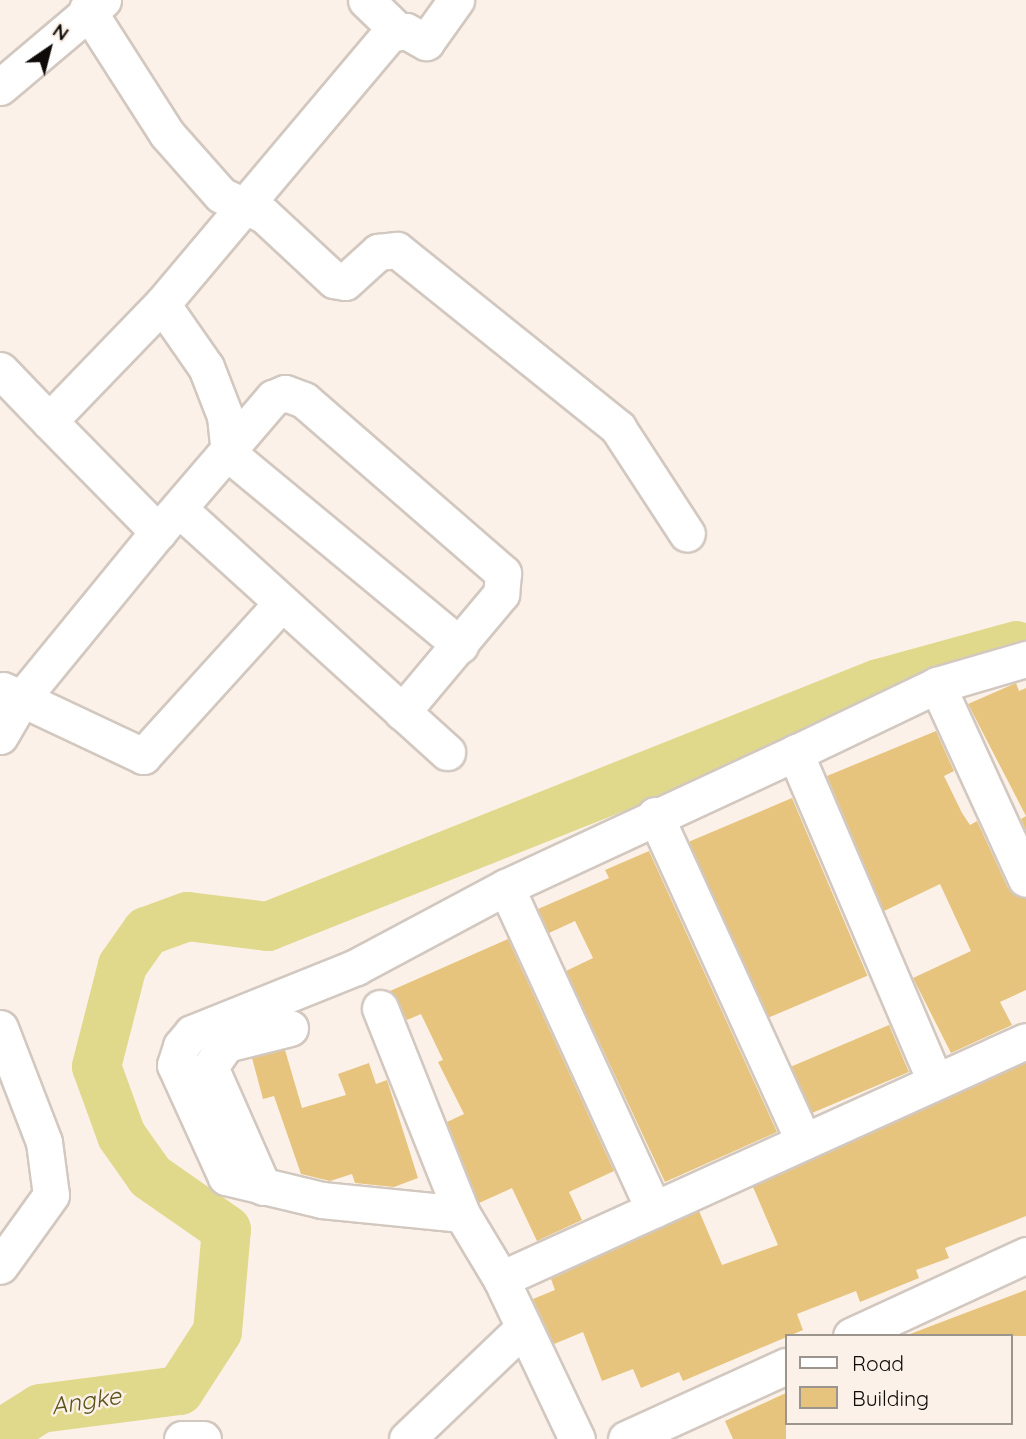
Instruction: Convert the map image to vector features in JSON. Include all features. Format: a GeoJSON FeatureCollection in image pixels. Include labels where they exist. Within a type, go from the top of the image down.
{"type":"FeatureCollection","features":[{"type":"Feature","properties":{"kind":"street"},"geometry":{"type":"LineString","coordinates":[[366,0],[396,29],[426,41],[456,0]]}},
{"type":"Feature","properties":{"kind":"street"},"geometry":{"type":"LineString","coordinates":[[0,87],[95,5],[167,134],[206,181],[264,215],[334,280],[345,282],[378,252],[397,250],[618,428],[687,534]]}},
{"type":"Feature","properties":{"kind":"street"},"geometry":{"type":"LineString","coordinates":[[49,421],[162,304],[245,206],[342,84],[396,29]]}},
{"type":"Feature","properties":{"kind":"street"},"geometry":{"type":"LineString","coordinates":[[162,304],[206,367],[225,416],[229,454],[460,645]]}},
{"type":"Feature","properties":{"kind":"street"},"geometry":{"type":"LineString","coordinates":[[0,370],[49,421],[168,520],[281,604],[447,752]]}},
{"type":"Feature","properties":{"kind":"street"},"geometry":{"type":"LineString","coordinates":[[0,736],[11,694],[229,454],[273,398],[285,393],[304,400],[503,573],[501,594],[402,712]]}},
{"type":"Feature","properties":{"kind":"street"},"geometry":{"type":"LineString","coordinates":[[11,694],[143,756],[281,604]]}},
{"type":"Feature","properties":{"kind":"street"},"geometry":{"type":"LineString","coordinates":[[462,1214],[238,1185],[215,1164],[175,1065],[192,1033],[356,967],[506,887],[937,685],[1026,659]]}},
{"type":"Feature","properties":{"kind":"street"},"geometry":{"type":"LineString","coordinates":[[937,685],[1026,880]]}},
{"type":"Feature","properties":{"kind":"street"},"geometry":{"type":"LineString","coordinates":[[796,753],[935,1081]]}},
{"type":"Feature","properties":{"kind":"street"},"geometry":{"type":"LineString","coordinates":[[655,815],[804,1142]]}},
{"type":"Feature","properties":{"kind":"street"},"geometry":{"type":"LineString","coordinates":[[506,887],[654,1209]]}},
{"type":"Feature","properties":{"kind":"street"},"geometry":{"type":"LineString","coordinates":[[380,1008],[462,1214],[501,1279],[577,1439]]}},
{"type":"Feature","properties":{"kind":"street"},"geometry":{"type":"LineString","coordinates":[[0,1028],[44,1142],[51,1195],[0,1266]]}},
{"type":"Feature","properties":{"kind":"street"},"geometry":{"type":"LineString","coordinates":[[263,1187],[210,1067],[226,1044],[290,1028]]}},
{"type":"Feature","properties":{"kind":"street"},"geometry":{"type":"LineString","coordinates":[[501,1279],[1026,1041]]}},
{"type":"Feature","properties":{"kind":"street"},"geometry":{"type":"LineString","coordinates":[[855,1334],[1026,1255]]}},
{"type":"Feature","properties":{"kind":"street"},"geometry":{"type":"LineString","coordinates":[[407,1439],[523,1328]]}},
{"type":"Feature","properties":{"kind":"street"},"geometry":{"type":"LineString","coordinates":[[626,1439],[785,1366]]}},
{"type":"Feature","properties":{"kind":"street"},"geometry":{"type":"LineString","coordinates":[[182,1439],[204,1439]]}},
{"type":"Feature","properties":{"kind":"building"},"geometry":{"type":"Polygon","coordinates":[[[1016,683],[1019,691],[1026,688],[1026,816],[968,704],[1016,683]]]}},
{"type":"Feature","properties":{"kind":"building"},"geometry":{"type":"Polygon","coordinates":[[[936,731],[954,771],[944,776],[962,813],[970,825],[977,821],[1008,888],[1026,899],[1026,990],[1000,1002],[1012,1025],[951,1053],[913,978],[971,951],[940,884],[884,911],[827,776],[936,731]]]}},
{"type":"Feature","properties":{"kind":"building"},"geometry":{"type":"Polygon","coordinates":[[[792,798],[867,976],[764,1019],[689,842],[792,798]]]}},
{"type":"Feature","properties":{"kind":"building"},"geometry":{"type":"Polygon","coordinates":[[[1026,816],[1026,831],[1021,819],[1026,816]]]}},
{"type":"Feature","properties":{"kind":"building"},"geometry":{"type":"Polygon","coordinates":[[[649,851],[777,1132],[665,1182],[566,971],[593,958],[575,921],[549,933],[538,909],[609,878],[605,870],[649,851]]]}},
{"type":"Feature","properties":{"kind":"building"},"geometry":{"type":"Polygon","coordinates":[[[508,939],[614,1171],[569,1192],[582,1220],[537,1241],[512,1188],[479,1203],[447,1122],[464,1114],[438,1062],[443,1060],[421,1014],[407,1020],[390,991],[508,939]]]}},
{"type":"Feature","properties":{"kind":"building"},"geometry":{"type":"Polygon","coordinates":[[[889,1025],[909,1072],[811,1113],[791,1066],[889,1025]]]}},
{"type":"Feature","properties":{"kind":"building"},"geometry":{"type":"Polygon","coordinates":[[[285,1050],[302,1108],[346,1095],[338,1074],[369,1063],[376,1084],[387,1080],[418,1178],[394,1187],[355,1183],[352,1174],[330,1181],[301,1174],[274,1096],[263,1099],[252,1058],[285,1050]]]}},
{"type":"Feature","properties":{"kind":"building"},"geometry":{"type":"Polygon","coordinates":[[[1026,1063],[1026,1216],[945,1248],[949,1258],[916,1270],[919,1278],[860,1302],[856,1291],[797,1314],[803,1330],[785,1334],[785,1338],[683,1381],[679,1372],[641,1388],[633,1369],[602,1381],[583,1332],[554,1344],[533,1299],[555,1290],[551,1279],[699,1211],[722,1265],[778,1245],[753,1187],[1026,1063]]]}},
{"type":"Feature","properties":{"kind":"building"},"geometry":{"type":"Polygon","coordinates":[[[1026,1290],[1026,1336],[910,1334],[1026,1290]]]}},
{"type":"Feature","properties":{"kind":"building"},"geometry":{"type":"Polygon","coordinates":[[[785,1393],[786,1439],[733,1439],[725,1421],[785,1393]]]}},
{"type":"Feature","properties":{"kind":"waterway","name":"Angke"},"geometry":{"type":"LineString","coordinates":[[0,1433],[40,1408],[179,1390],[217,1331],[226,1229],[150,1176],[121,1135],[96,1066],[122,965],[146,931],[187,916],[267,926],[878,683],[1016,645]]}}]}
